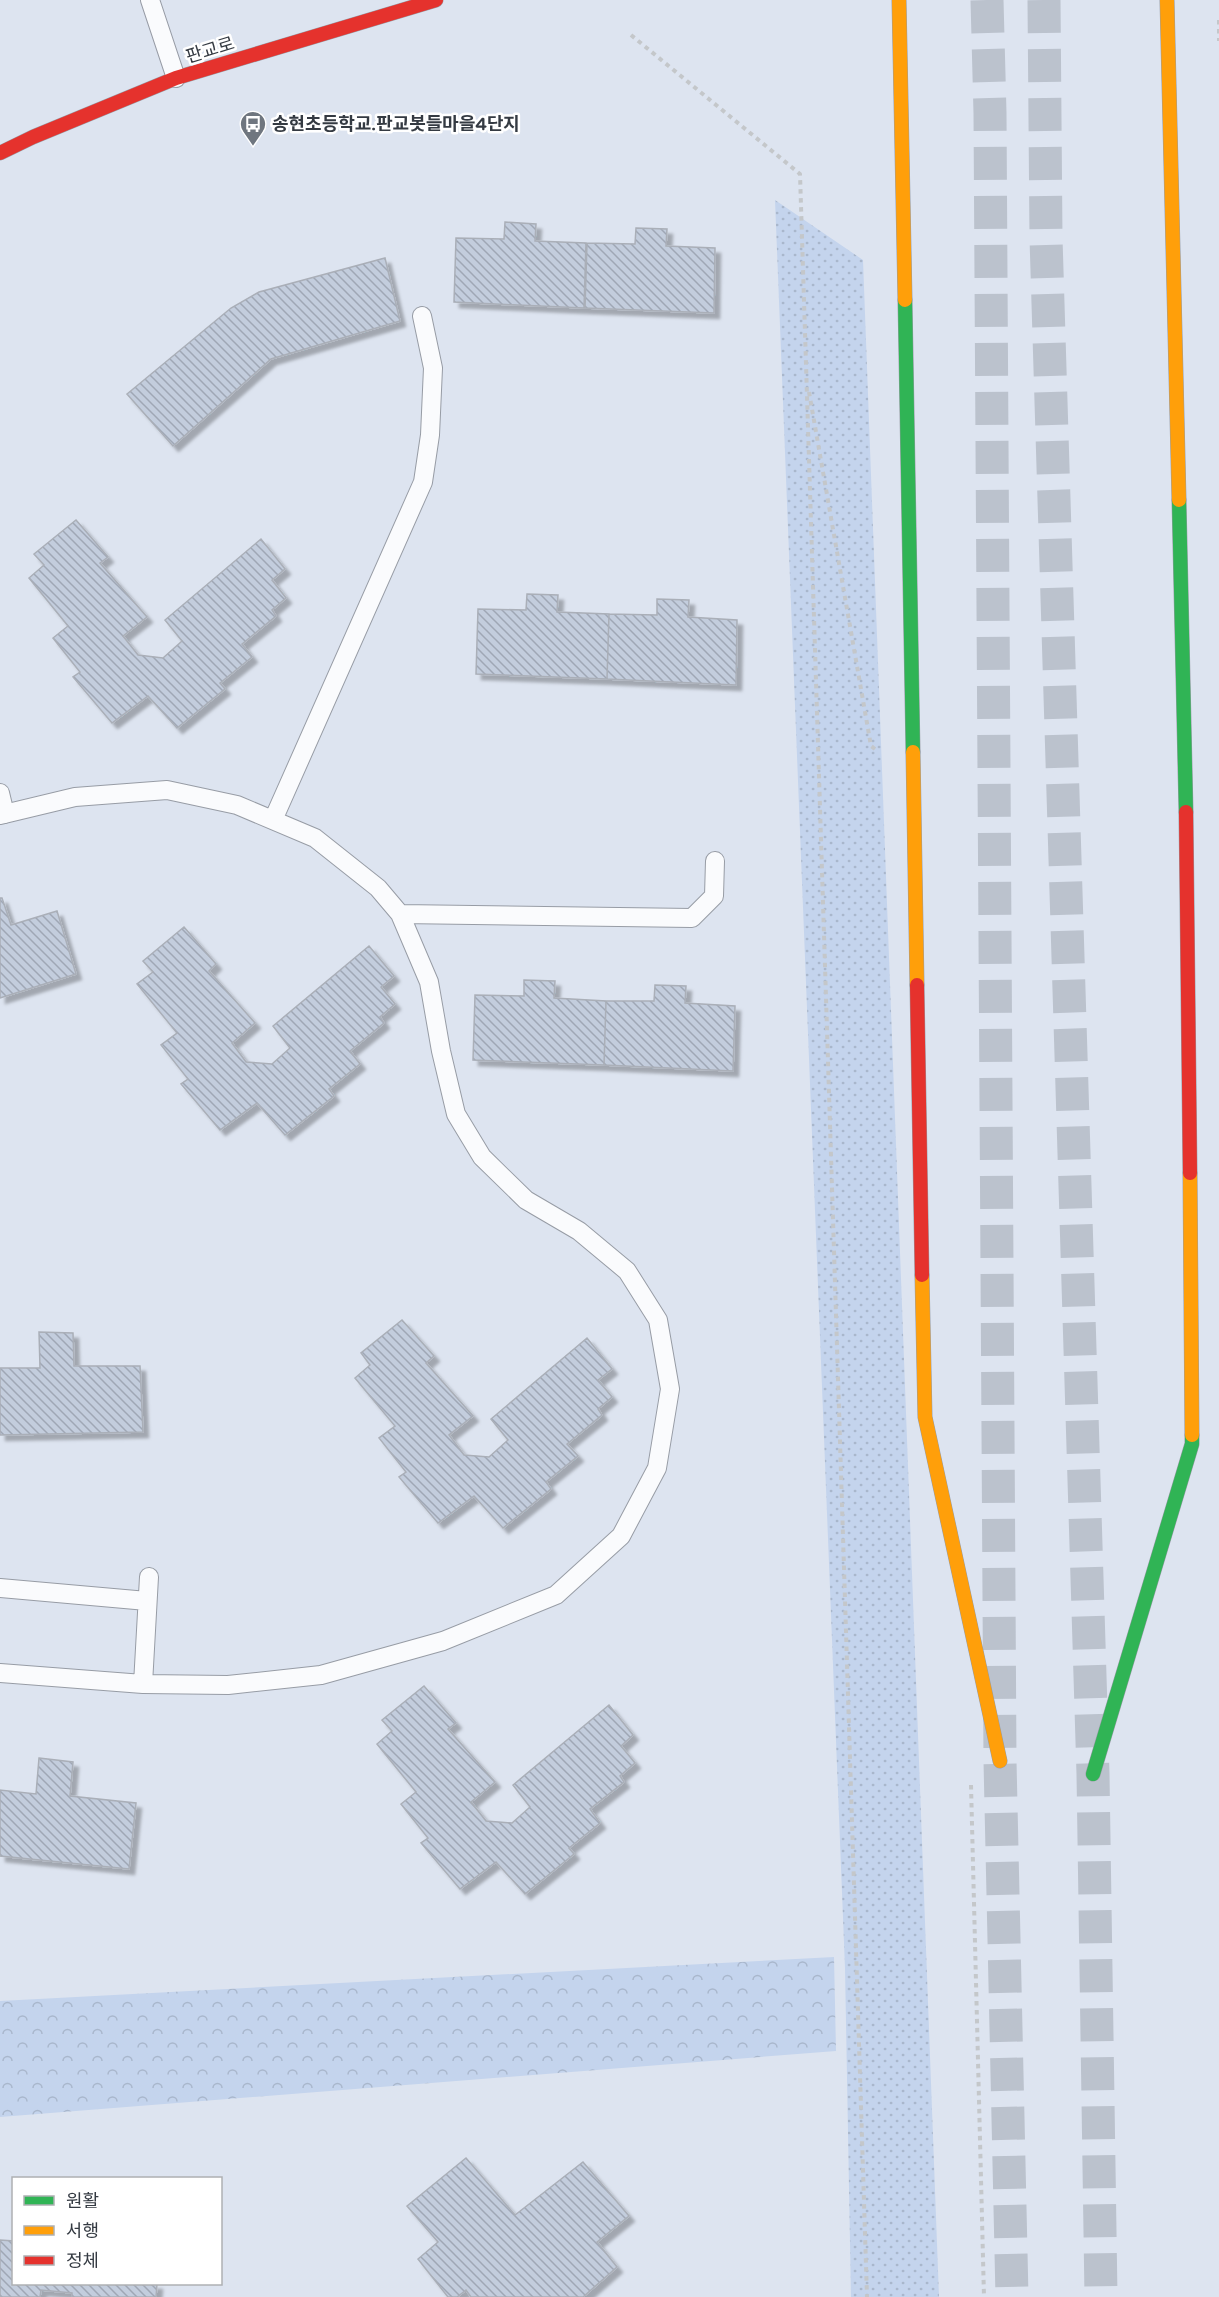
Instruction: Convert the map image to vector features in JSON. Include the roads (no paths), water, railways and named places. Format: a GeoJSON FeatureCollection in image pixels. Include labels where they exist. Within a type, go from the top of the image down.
{"type":"FeatureCollection","features":[{"type":"Feature","properties":{"kind":"main road","name":"판교로"},"geometry":{"type":"LineString","coordinates":[[0,153],[176,78],[436,0]]}},
{"type":"Feature","properties":{"kind":"main road"},"geometry":{"type":"LineString","coordinates":[[899,0],[925,1417],[1000,1761]]}},
{"type":"Feature","properties":{"kind":"main road"},"geometry":{"type":"LineString","coordinates":[[1093,1774],[1192,1444],[1188,907],[1167,0]]}},
{"type":"Feature","properties":{"kind":"lane"},"geometry":{"type":"LineString","coordinates":[[150,0],[176,78]]}},
{"type":"Feature","properties":{"kind":"lane"},"geometry":{"type":"LineString","coordinates":[[273,820],[423,482],[429,435],[433,368],[422,316]]}},
{"type":"Feature","properties":{"kind":"lane"},"geometry":{"type":"LineString","coordinates":[[0,793],[2,815],[75,797],[167,790],[237,805],[315,838],[378,888],[400,914],[429,982],[441,1051],[456,1114],[482,1157],[526,1200],[579,1231],[627,1271],[658,1320],[669,1389],[657,1468],[621,1536],[556,1595],[443,1641],[321,1675],[228,1685],[143,1684],[0,1673]]}},
{"type":"Feature","properties":{"kind":"lane"},"geometry":{"type":"LineString","coordinates":[[400,914],[692,918],[714,896],[715,861]]}},
{"type":"Feature","properties":{"kind":"lane"},"geometry":{"type":"LineString","coordinates":[[143,1684],[149,1577]]}},
{"type":"Feature","properties":{"kind":"lane"},"geometry":{"type":"LineString","coordinates":[[0,1588],[147,1601]]}},
{"type":"Feature","properties":{"kind":"tunnel"},"geometry":{"type":"LineString","coordinates":[[987,0],[990,113],[1000,1761],[1012,2297]]}},
{"type":"Feature","properties":{"kind":"tunnel"},"geometry":{"type":"LineString","coordinates":[[1044,0],[1046,238],[1093,1774],[1101,2297]]}},
{"type":"Feature","properties":{"kind":"place","name":"송현초등학교.판교봇들마을4단지"},"geometry":{"type":"Point","coordinates":[253,147]}}]}
